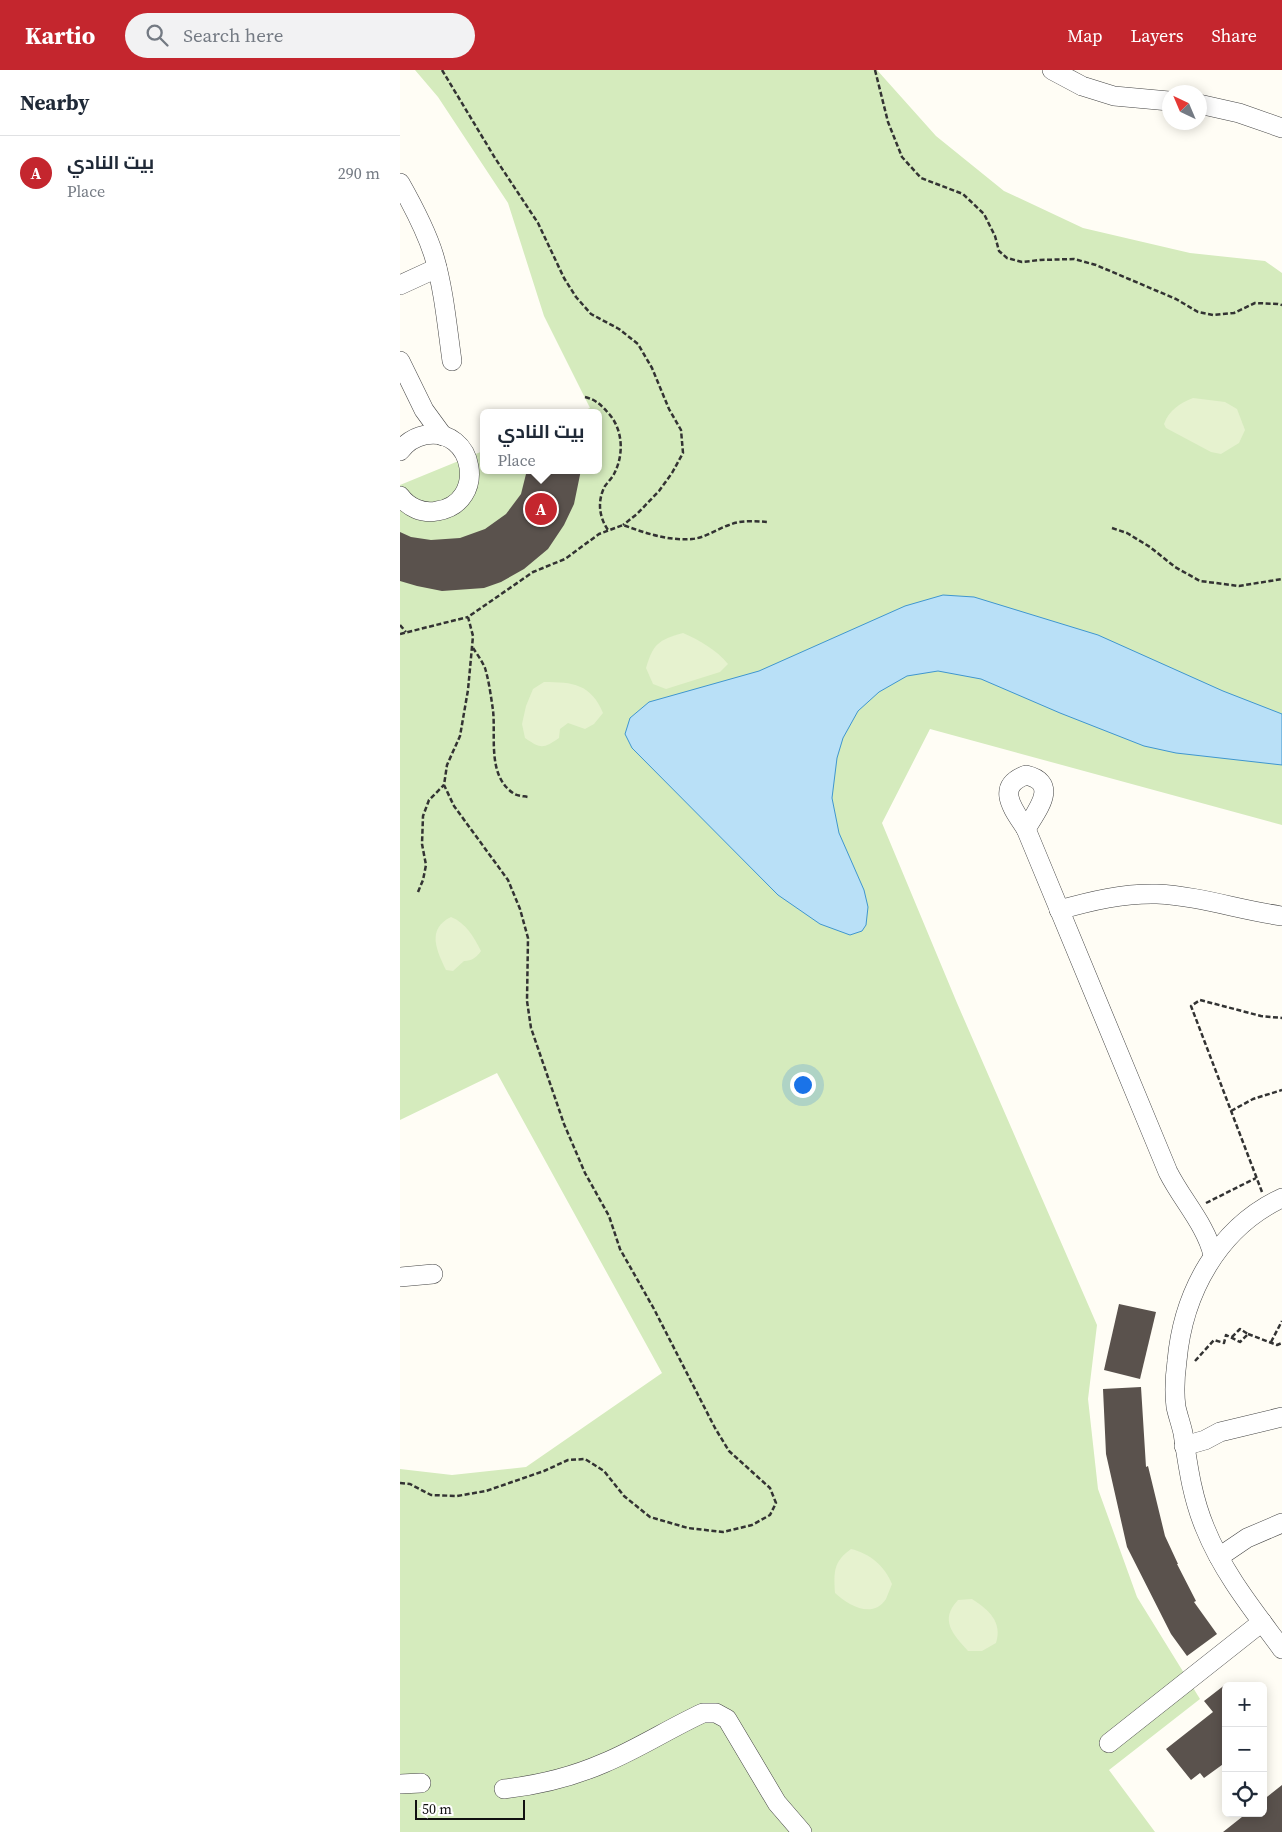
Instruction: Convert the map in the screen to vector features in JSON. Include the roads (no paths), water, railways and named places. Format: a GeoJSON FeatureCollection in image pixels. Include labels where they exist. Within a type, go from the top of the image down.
{"type":"FeatureCollection","features":[{"type":"Feature","properties":{"kind":"street"},"geometry":{"type":"LineString","coordinates":[[1052,70],[1082,86],[1114,96],[1162,100]]}},
{"type":"Feature","properties":{"kind":"street"},"geometry":{"type":"LineString","coordinates":[[1207,106],[1239,113],[1282,128]]}},
{"type":"Feature","properties":{"kind":"street"},"geometry":{"type":"LineString","coordinates":[[400,183],[427,236],[437,268],[452,361]]}},
{"type":"Feature","properties":{"kind":"street"},"geometry":{"type":"LineString","coordinates":[[400,285],[437,268]]}},
{"type":"Feature","properties":{"kind":"street"},"geometry":{"type":"LineString","coordinates":[[400,361],[430,419],[443,436],[458,445],[468,460],[470,478],[464,494],[451,507],[434,512],[416,509],[408,505],[400,496]]}},
{"type":"Feature","properties":{"kind":"street"},"geometry":{"type":"LineString","coordinates":[[405,446],[417,421],[420,400]]}},
{"type":"Feature","properties":{"kind":"street"},"geometry":{"type":"LineString","coordinates":[[405,446],[430,434],[443,436]]}},
{"type":"Feature","properties":{"kind":"street"},"geometry":{"type":"LineString","coordinates":[[1026,829],[1168,1172],[1178,1192],[1209,1239],[1214,1255]]}},
{"type":"Feature","properties":{"kind":"street"},"geometry":{"type":"LineString","coordinates":[[1059,910],[1098,900],[1157,894],[1190,898],[1282,916]]}},
{"type":"Feature","properties":{"kind":"street"},"geometry":{"type":"LineString","coordinates":[[1274,1201],[1231,1233],[1202,1273],[1188,1305],[1179,1338],[1175,1378],[1176,1407],[1188,1471],[1195,1500],[1206,1529],[1219,1557],[1241,1594],[1282,1649]]}},
{"type":"Feature","properties":{"kind":"street"},"geometry":{"type":"LineString","coordinates":[[1195,1217],[1215,1231],[1231,1233]]}},
{"type":"Feature","properties":{"kind":"street"},"geometry":{"type":"LineString","coordinates":[[400,1277],[433,1274]]}},
{"type":"Feature","properties":{"kind":"street"},"geometry":{"type":"LineString","coordinates":[[1183,1439],[1282,1417]]}},
{"type":"Feature","properties":{"kind":"street"},"geometry":{"type":"LineString","coordinates":[[1219,1557],[1247,1538],[1282,1523]]}},
{"type":"Feature","properties":{"kind":"street"},"geometry":{"type":"LineString","coordinates":[[1109,1743],[1262,1622]]}},
{"type":"Feature","properties":{"kind":"street"},"geometry":{"type":"LineString","coordinates":[[504,1789],[541,1783],[582,1772],[606,1762],[703,1713],[716,1713],[727,1719],[777,1802],[800,1831]]}},
{"type":"Feature","properties":{"kind":"street"},"geometry":{"type":"LineString","coordinates":[[400,1784],[422,1783]]}},
{"type":"Feature","properties":{"kind":"water"},"geometry":{"type":"Polygon","coordinates":[[[943,595],[974,597],[1098,635],[1223,691],[1282,714],[1282,765],[1176,753],[1144,746],[981,679],[938,671],[907,676],[879,692],[858,711],[843,738],[837,758],[832,798],[839,833],[864,890],[868,907],[866,925],[862,931],[850,935],[820,924],[778,895],[632,748],[625,734],[630,718],[649,702],[759,671],[905,606],[943,595]]]}},
{"type":"Feature","properties":{"kind":"place","name":"بيت النادي"},"geometry":{"type":"Point","coordinates":[541,509]}}]}
